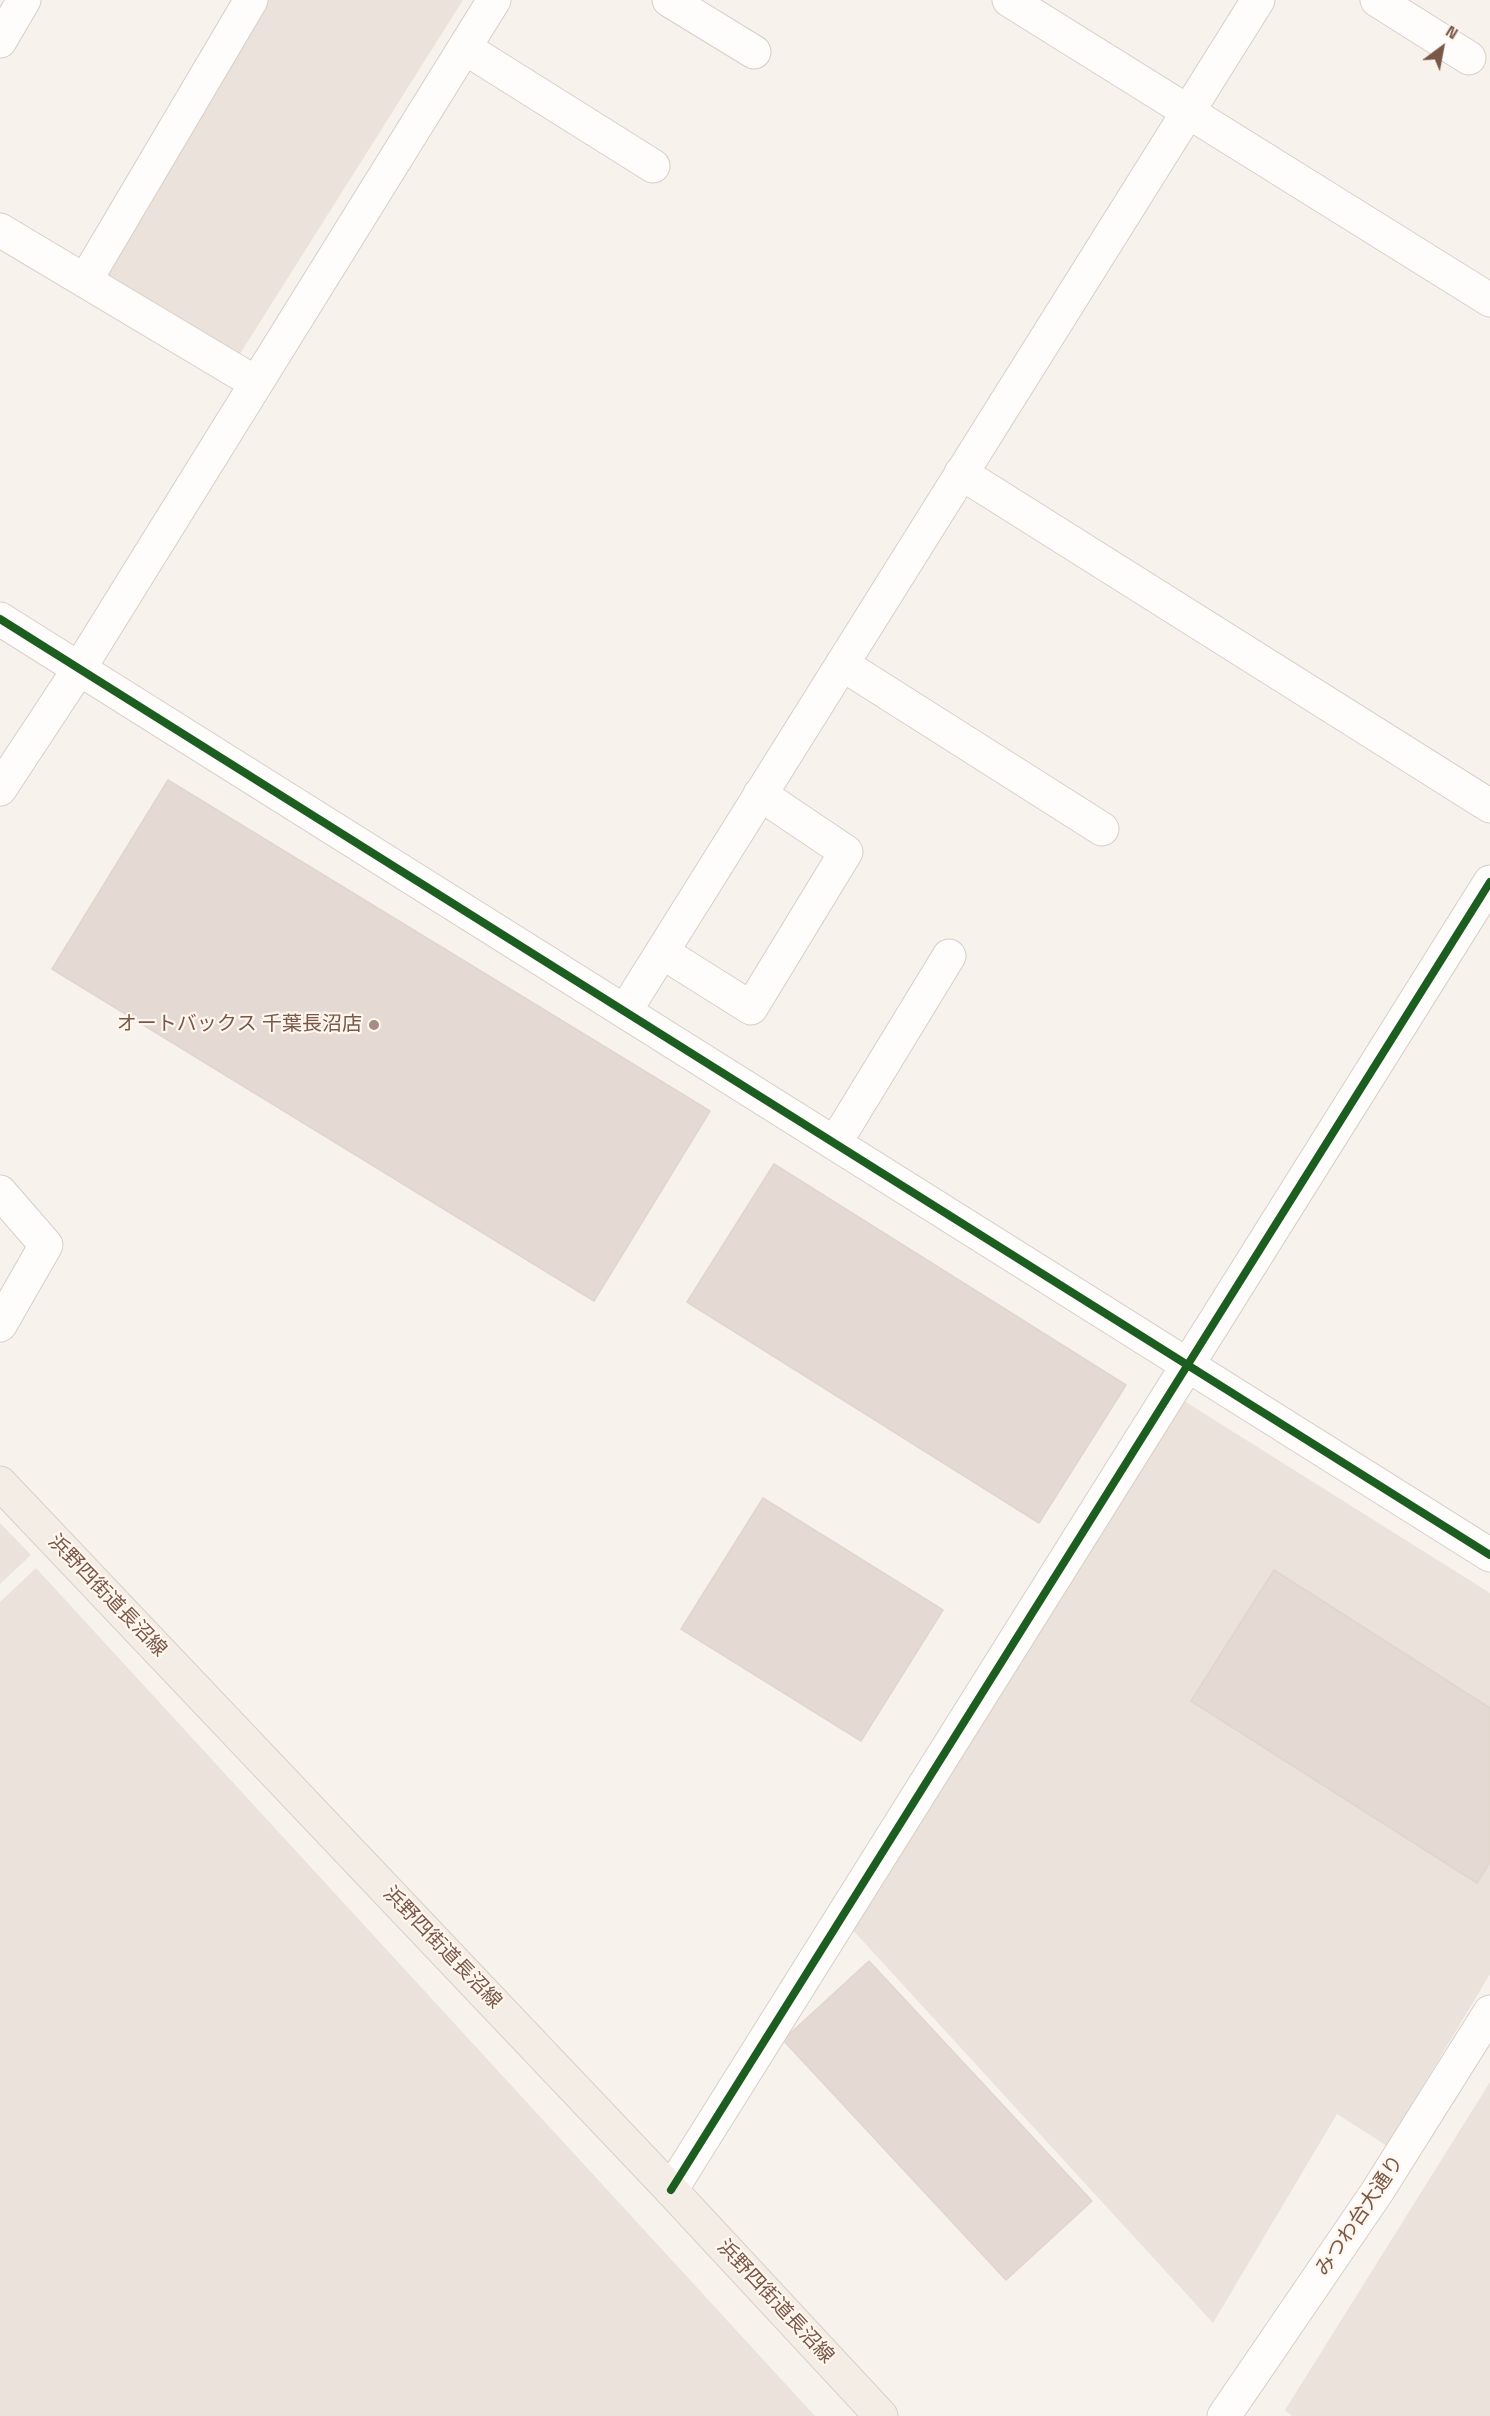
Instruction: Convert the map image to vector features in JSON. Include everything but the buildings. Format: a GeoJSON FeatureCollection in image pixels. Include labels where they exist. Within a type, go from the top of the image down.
{"type":"FeatureCollection","features":[{"type":"Feature","properties":{"kind":"main road","name":"浜野四街道長沼線"},"geometry":{"type":"LineString","coordinates":[[0,1483],[672,2190],[881,2416]]}},
{"type":"Feature","properties":{"kind":"street"},"geometry":{"type":"LineString","coordinates":[[0,41],[24,0]]}},
{"type":"Feature","properties":{"kind":"street"},"geometry":{"type":"LineString","coordinates":[[85,281],[251,0]]}},
{"type":"Feature","properties":{"kind":"street"},"geometry":{"type":"LineString","coordinates":[[0,789],[79,669],[494,0]]}},
{"type":"Feature","properties":{"kind":"street"},"geometry":{"type":"LineString","coordinates":[[669,0],[754,52]]}},
{"type":"Feature","properties":{"kind":"street"},"geometry":{"type":"LineString","coordinates":[[1009,0],[1490,300]]}},
{"type":"Feature","properties":{"kind":"street"},"geometry":{"type":"LineString","coordinates":[[625,1011],[1258,0]]}},
{"type":"Feature","properties":{"kind":"street"},"geometry":{"type":"LineString","coordinates":[[1377,0],[1469,58]]}},
{"type":"Feature","properties":{"kind":"street"},"geometry":{"type":"LineString","coordinates":[[465,48],[653,166]]}},
{"type":"Feature","properties":{"kind":"street"},"geometry":{"type":"LineString","coordinates":[[0,230],[256,383]]}},
{"type":"Feature","properties":{"kind":"street"},"geometry":{"type":"LineString","coordinates":[[961,473],[1490,806]]}},
{"type":"Feature","properties":{"kind":"street"},"geometry":{"type":"LineString","coordinates":[[0,619],[1490,1555]]}},
{"type":"Feature","properties":{"kind":"street"},"geometry":{"type":"LineString","coordinates":[[842,664],[1102,829]]}},
{"type":"Feature","properties":{"kind":"street"},"geometry":{"type":"LineString","coordinates":[[662,952],[751,1008],[846,852],[760,794]]}},
{"type":"Feature","properties":{"kind":"street"},"geometry":{"type":"LineString","coordinates":[[672,2190],[1490,882]]}},
{"type":"Feature","properties":{"kind":"street"},"geometry":{"type":"LineString","coordinates":[[835,1143],[949,956]]}},
{"type":"Feature","properties":{"kind":"street"},"geometry":{"type":"LineString","coordinates":[[0,1192],[46,1245],[0,1325]]}},
{"type":"Feature","properties":{"kind":"street","name":"みつわ台大通り"},"geometry":{"type":"LineString","coordinates":[[1224,2416],[1377,2192],[1490,2012]]}},
{"type":"Feature","properties":{"kind":"shaded area"},"geometry":{"type":"Polygon","coordinates":[[[262,0],[463,0],[238,357],[103,274],[262,0]]]}},
{"type":"Feature","properties":{"kind":"shaded area"},"geometry":{"type":"Polygon","coordinates":[[[1181,1399],[1490,1593],[1490,1974],[1387,2146],[1337,2114],[1213,2323],[849,1926],[1181,1399]]]}},
{"type":"Feature","properties":{"kind":"shaded area"},"geometry":{"type":"Polygon","coordinates":[[[0,1523],[31,1555],[0,1584],[0,1523]]]}},
{"type":"Feature","properties":{"kind":"shaded area"},"geometry":{"type":"Polygon","coordinates":[[[36,1568],[815,2416],[0,2416],[0,1602],[36,1568]]]}},
{"type":"Feature","properties":{"kind":"shaded area"},"geometry":{"type":"Polygon","coordinates":[[[1490,2082],[1490,2416],[1292,2416],[1285,2410],[1490,2082]]]}},
{"type":"Feature","properties":{"kind":"cycle path"},"geometry":{"type":"LineString","coordinates":[[0,619],[1490,1555]]}},
{"type":"Feature","properties":{"kind":"cycle path"},"geometry":{"type":"LineString","coordinates":[[671,2190],[1490,882]]}},
{"type":"Feature","properties":{"kind":"place","name":"オートバックス 千葉長沼店"},"geometry":{"type":"Point","coordinates":[374,1025]}}]}
